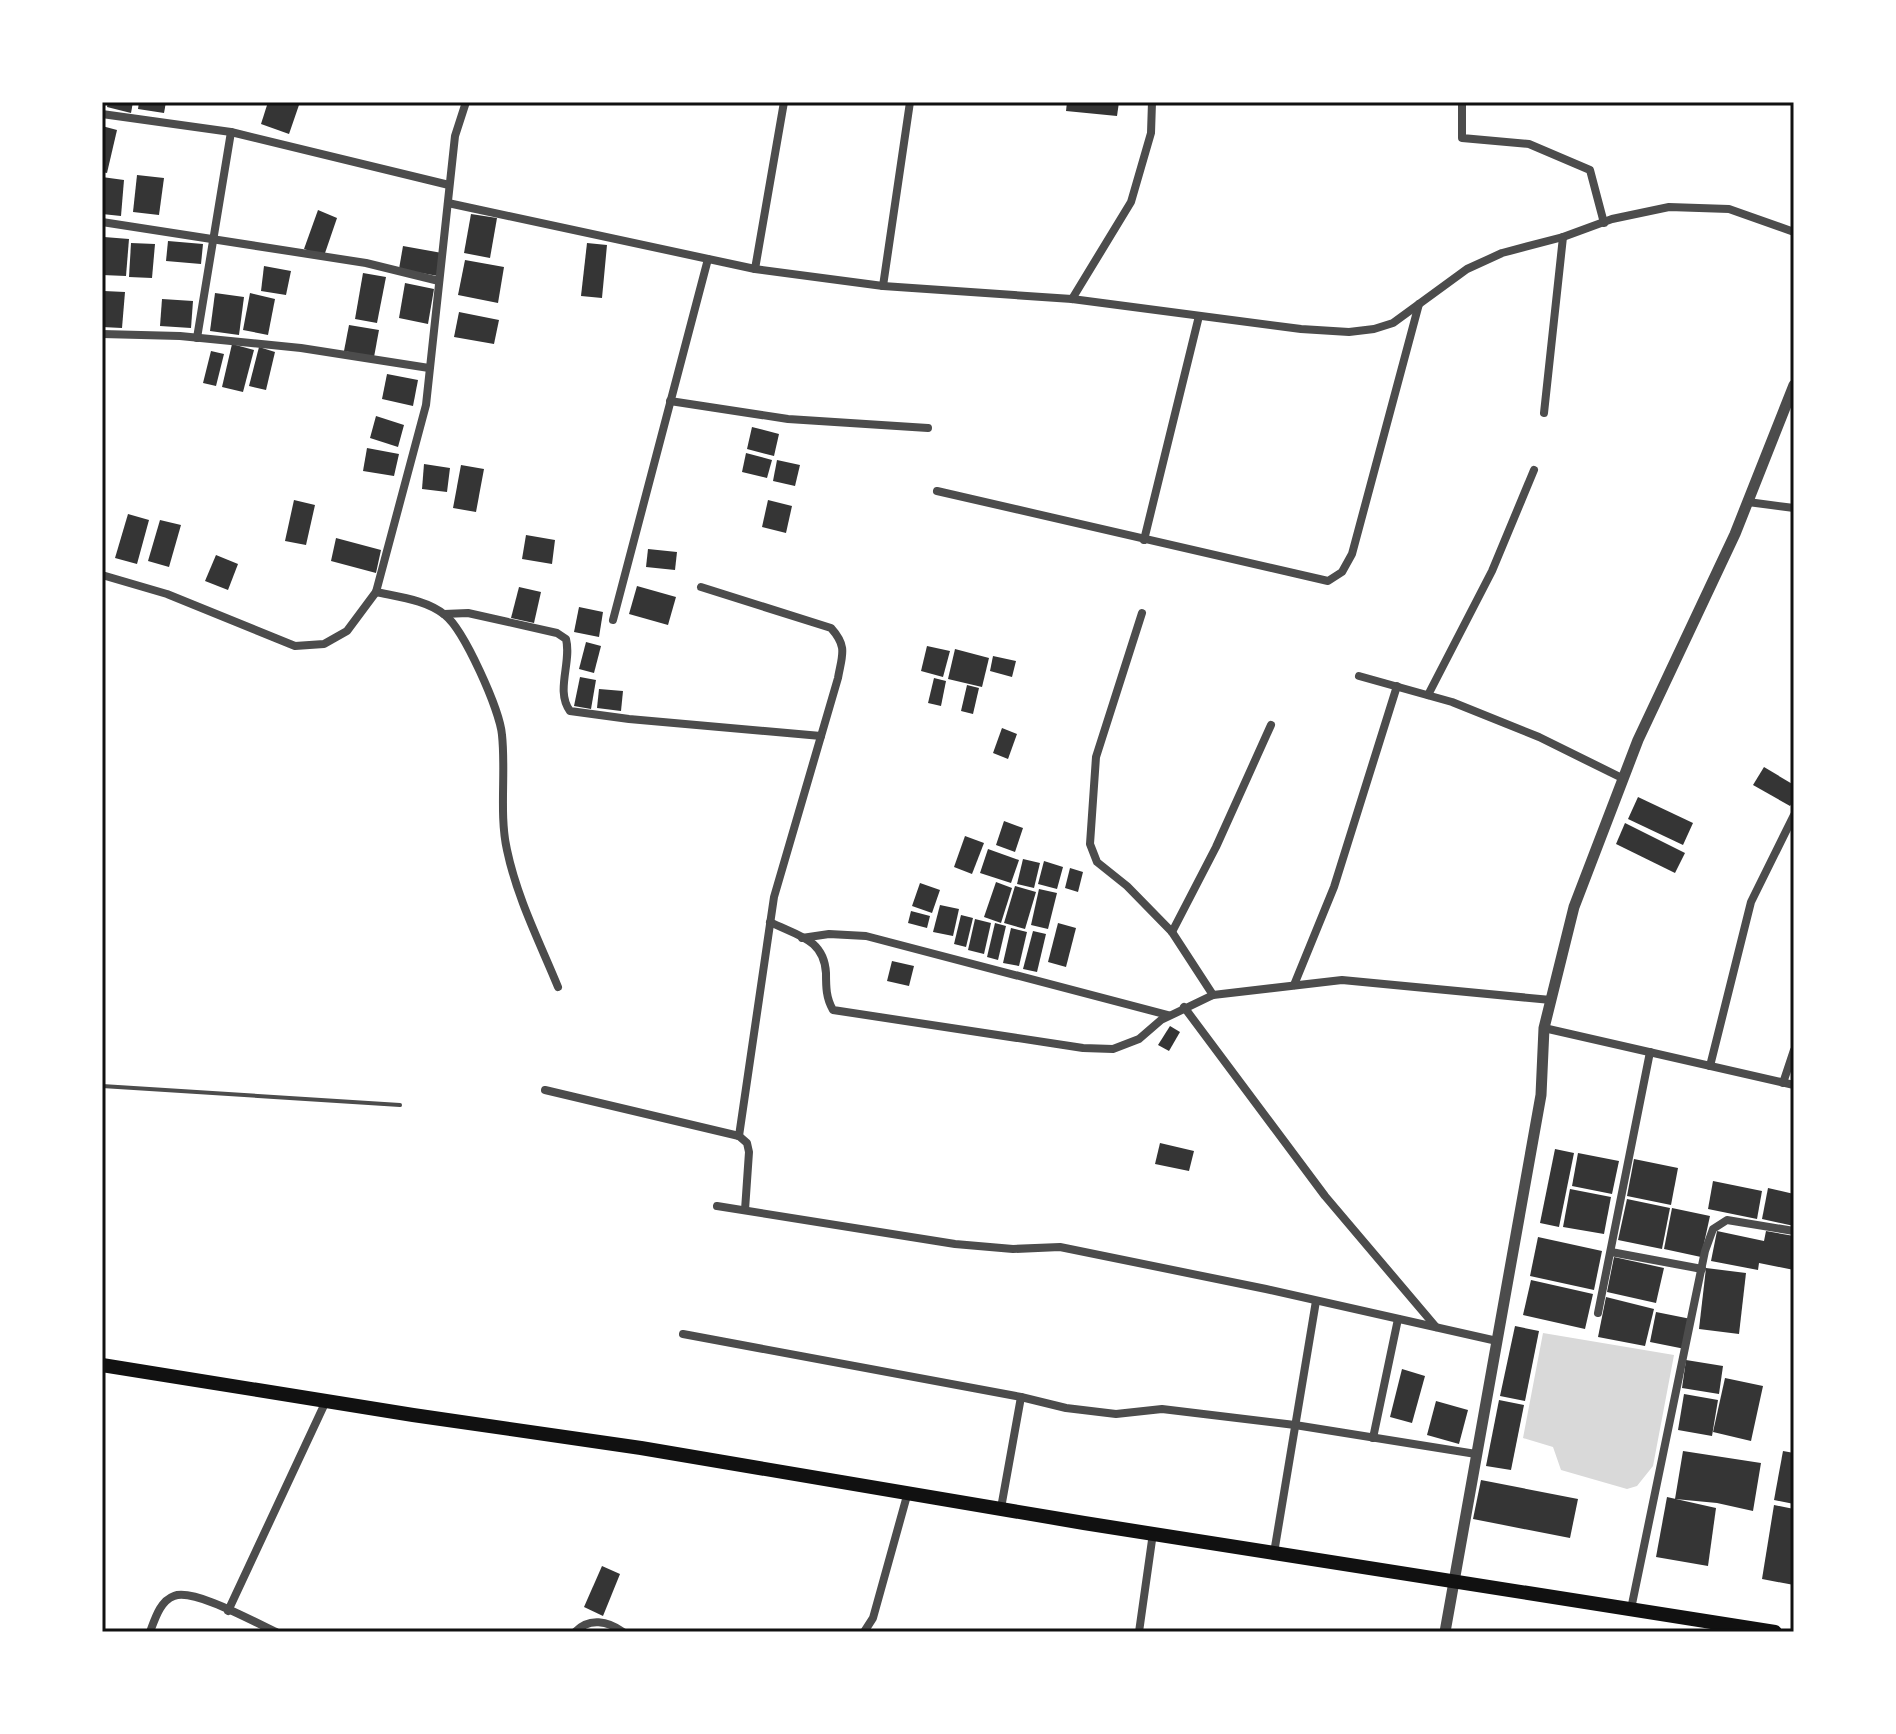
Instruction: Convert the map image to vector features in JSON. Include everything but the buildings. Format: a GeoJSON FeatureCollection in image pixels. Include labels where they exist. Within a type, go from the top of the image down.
{"type":"FeatureCollection","features":[{"type":"Feature","properties":{"kind":"main road"},"geometry":{"type":"LineString","coordinates":[[102,1365],[521,1429],[1775,1632]]}},
{"type":"Feature","properties":{"kind":"street"},"geometry":{"type":"LineString","coordinates":[[102,575],[167,594],[295,646],[324,644],[347,631],[376,592],[426,405],[455,136],[466,102]]}},
{"type":"Feature","properties":{"kind":"street"},"geometry":{"type":"LineString","coordinates":[[755,269],[784,102]]}},
{"type":"Feature","properties":{"kind":"street"},"geometry":{"type":"LineString","coordinates":[[883,286],[910,102]]}},
{"type":"Feature","properties":{"kind":"street"},"geometry":{"type":"LineString","coordinates":[[1072,299],[1131,202],[1151,133],[1152,102]]}},
{"type":"Feature","properties":{"kind":"street"},"geometry":{"type":"LineString","coordinates":[[1462,102],[1462,138],[1529,144],[1590,170],[1604,223]]}},
{"type":"Feature","properties":{"kind":"street"},"geometry":{"type":"LineString","coordinates":[[102,114],[231,132],[449,185]]}},
{"type":"Feature","properties":{"kind":"street"},"geometry":{"type":"LineString","coordinates":[[197,338],[231,132]]}},
{"type":"Feature","properties":{"kind":"street"},"geometry":{"type":"LineString","coordinates":[[448,203],[755,269],[883,286],[1072,299],[1301,329],[1349,332],[1393,323],[1467,269],[1502,253],[1669,207],[1729,209],[1794,232]]}},
{"type":"Feature","properties":{"kind":"street"},"geometry":{"type":"LineString","coordinates":[[102,222],[366,263],[439,281]]}},
{"type":"Feature","properties":{"kind":"street"},"geometry":{"type":"LineString","coordinates":[[1544,413],[1563,237]]}},
{"type":"Feature","properties":{"kind":"street"},"geometry":{"type":"LineString","coordinates":[[613,620],[708,259]]}},
{"type":"Feature","properties":{"kind":"street"},"geometry":{"type":"LineString","coordinates":[[937,491],[1328,581],[1342,572],[1352,554],[1419,303]]}},
{"type":"Feature","properties":{"kind":"street"},"geometry":{"type":"LineString","coordinates":[[1144,540],[1199,316]]}},
{"type":"Feature","properties":{"kind":"street"},"geometry":{"type":"LineString","coordinates":[[102,334],[197,338],[301,348],[429,368]]}},
{"type":"Feature","properties":{"kind":"street"},"geometry":{"type":"LineString","coordinates":[[1445,1632],[1541,1095],[1544,1028],[1574,907],[1638,740],[1748,502],[1794,385]]}},
{"type":"Feature","properties":{"kind":"street"},"geometry":{"type":"LineString","coordinates":[[670,401],[788,419],[928,428]]}},
{"type":"Feature","properties":{"kind":"street"},"geometry":{"type":"LineString","coordinates":[[1428,695],[1492,571],[1534,470]]}},
{"type":"Feature","properties":{"kind":"street"},"geometry":{"type":"LineString","coordinates":[[1748,502],[1794,508]]}},
{"type":"Feature","properties":{"kind":"street"},"geometry":{"type":"LineString","coordinates":[[701,587],[831,628],[842,640],[844,648],[774,897],[739,1136]]}},
{"type":"Feature","properties":{"kind":"street"},"geometry":{"type":"LineString","coordinates":[[376,592],[417,601],[444,614],[459,629],[502,731],[506,848],[520,895],[558,987]]}},
{"type":"Feature","properties":{"kind":"street"},"geometry":{"type":"LineString","coordinates":[[444,614],[468,613],[557,633],[566,639],[569,649],[563,693],[570,711],[821,736]]}},
{"type":"Feature","properties":{"kind":"street"},"geometry":{"type":"LineString","coordinates":[[1142,613],[1096,757],[1090,844],[1097,862],[1127,886],[1172,932],[1213,995]]}},
{"type":"Feature","properties":{"kind":"street"},"geometry":{"type":"LineString","coordinates":[[1359,676],[1452,702],[1539,737],[1624,779]]}},
{"type":"Feature","properties":{"kind":"street"},"geometry":{"type":"LineString","coordinates":[[1294,985],[1334,887],[1397,686]]}},
{"type":"Feature","properties":{"kind":"street"},"geometry":{"type":"LineString","coordinates":[[1172,932],[1216,847],[1271,725]]}},
{"type":"Feature","properties":{"kind":"street"},"geometry":{"type":"LineString","coordinates":[[1710,1066],[1751,902],[1794,815]]}},
{"type":"Feature","properties":{"kind":"street"},"geometry":{"type":"LineString","coordinates":[[770,922],[819,946],[825,959],[827,999],[833,1010],[1083,1048],[1113,1049],[1139,1039],[1169,1015],[1213,995],[1342,980],[1551,1000]]}},
{"type":"Feature","properties":{"kind":"street"},"geometry":{"type":"LineString","coordinates":[[802,938],[829,934],[866,936],[1169,1015]]}},
{"type":"Feature","properties":{"kind":"street"},"geometry":{"type":"LineString","coordinates":[[1184,1007],[1325,1196],[1437,1328]]}},
{"type":"Feature","properties":{"kind":"street"},"geometry":{"type":"LineString","coordinates":[[1544,1028],[1794,1085]]}},
{"type":"Feature","properties":{"kind":"street"},"geometry":{"type":"LineString","coordinates":[[1783,1083],[1794,1050]]}},
{"type":"Feature","properties":{"kind":"street"},"geometry":{"type":"LineString","coordinates":[[1598,1313],[1650,1052]]}},
{"type":"Feature","properties":{"kind":"street"},"geometry":{"type":"LineString","coordinates":[[545,1090],[739,1136],[747,1143],[749,1152],[745,1210]]}},
{"type":"Feature","properties":{"kind":"street"},"geometry":{"type":"LineString","coordinates":[[717,1206],[955,1244],[1013,1249],[1060,1247],[1497,1341]]}},
{"type":"Feature","properties":{"kind":"street"},"geometry":{"type":"LineString","coordinates":[[1631,1609],[1713,1229],[1727,1220],[1794,1231]]}},
{"type":"Feature","properties":{"kind":"street"},"geometry":{"type":"LineString","coordinates":[[1611,1252],[1702,1269]]}},
{"type":"Feature","properties":{"kind":"street"},"geometry":{"type":"LineString","coordinates":[[1274,1553],[1316,1301]]}},
{"type":"Feature","properties":{"kind":"street"},"geometry":{"type":"LineString","coordinates":[[1373,1438],[1398,1319]]}},
{"type":"Feature","properties":{"kind":"street"},"geometry":{"type":"LineString","coordinates":[[683,1334],[1066,1408],[1116,1414],[1162,1409],[1295,1425],[1476,1454]]}},
{"type":"Feature","properties":{"kind":"street"},"geometry":{"type":"LineString","coordinates":[[1001,1508],[1021,1397]]}},
{"type":"Feature","properties":{"kind":"street"},"geometry":{"type":"LineString","coordinates":[[228,1611],[326,1401]]}},
{"type":"Feature","properties":{"kind":"street"},"geometry":{"type":"LineString","coordinates":[[864,1632],[873,1618],[908,1492]]}},
{"type":"Feature","properties":{"kind":"street"},"geometry":{"type":"LineString","coordinates":[[1139,1632],[1153,1533]]}},
{"type":"Feature","properties":{"kind":"street"},"geometry":{"type":"LineString","coordinates":[[150,1632],[160,1607],[174,1596],[192,1595],[276,1632]]}},
{"type":"Feature","properties":{"kind":"street"},"geometry":{"type":"LineString","coordinates":[[575,1632],[585,1624],[597,1621],[615,1626],[623,1632]]}},
{"type":"Feature","properties":{"kind":"lane"},"geometry":{"type":"LineString","coordinates":[[102,1086],[400,1105]]}},
{"type":"Feature","properties":{"kind":"shaded area"},"geometry":{"type":"Polygon","coordinates":[[[1543,1333],[1674,1355],[1653,1466],[1637,1486],[1627,1489],[1561,1470],[1553,1447],[1523,1438],[1543,1333]]]}}]}
